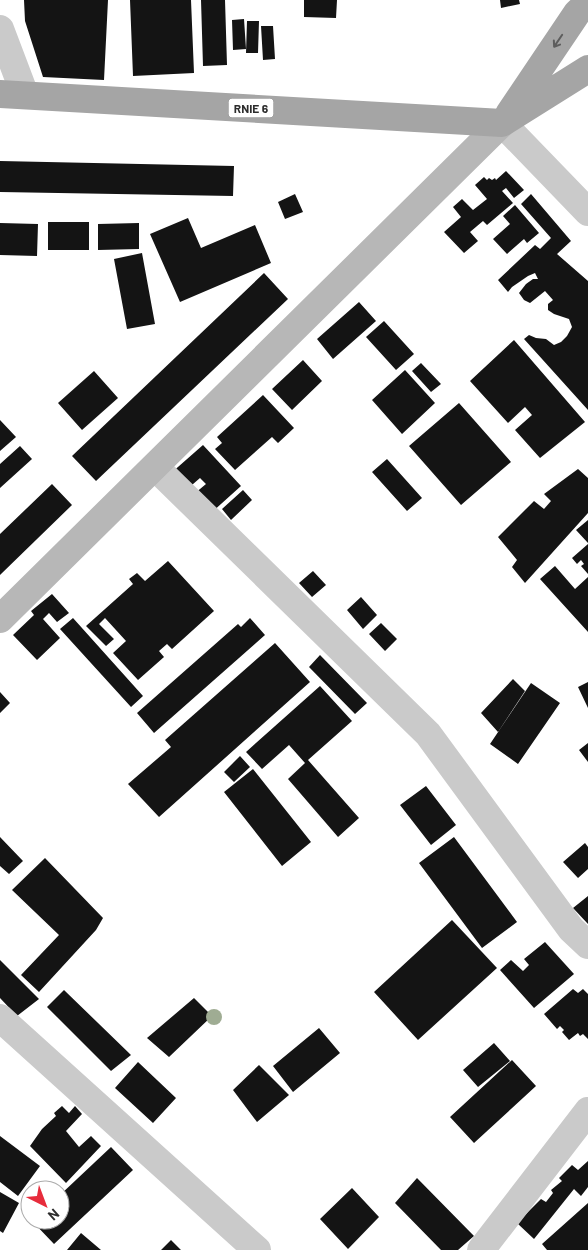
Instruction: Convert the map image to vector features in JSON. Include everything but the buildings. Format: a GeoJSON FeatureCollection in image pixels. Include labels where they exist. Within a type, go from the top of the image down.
{"type":"FeatureCollection","features":[{"type":"Feature","properties":{"kind":"main road"},"geometry":{"type":"LineString","coordinates":[[0,619],[155,468],[502,123],[577,13],[588,3]]}},
{"type":"Feature","properties":{"kind":"main road"},"geometry":{"type":"LineString","coordinates":[[502,123],[588,69]]}},
{"type":"Feature","properties":{"kind":"main road","name":"RNIE 6"},"geometry":{"type":"LineString","coordinates":[[12,94],[502,123]]}},
{"type":"Feature","properties":{"kind":"street"},"geometry":{"type":"LineString","coordinates":[[0,29],[12,94]]}},
{"type":"Feature","properties":{"kind":"street"},"geometry":{"type":"LineString","coordinates":[[502,123],[588,212]]}},
{"type":"Feature","properties":{"kind":"street"},"geometry":{"type":"LineString","coordinates":[[155,468],[428,734],[571,929],[588,945]]}},
{"type":"Feature","properties":{"kind":"street"},"geometry":{"type":"LineString","coordinates":[[0,1018],[257,1250]]}},
{"type":"Feature","properties":{"kind":"street"},"geometry":{"type":"LineString","coordinates":[[481,1250],[588,1111]]}}]}
